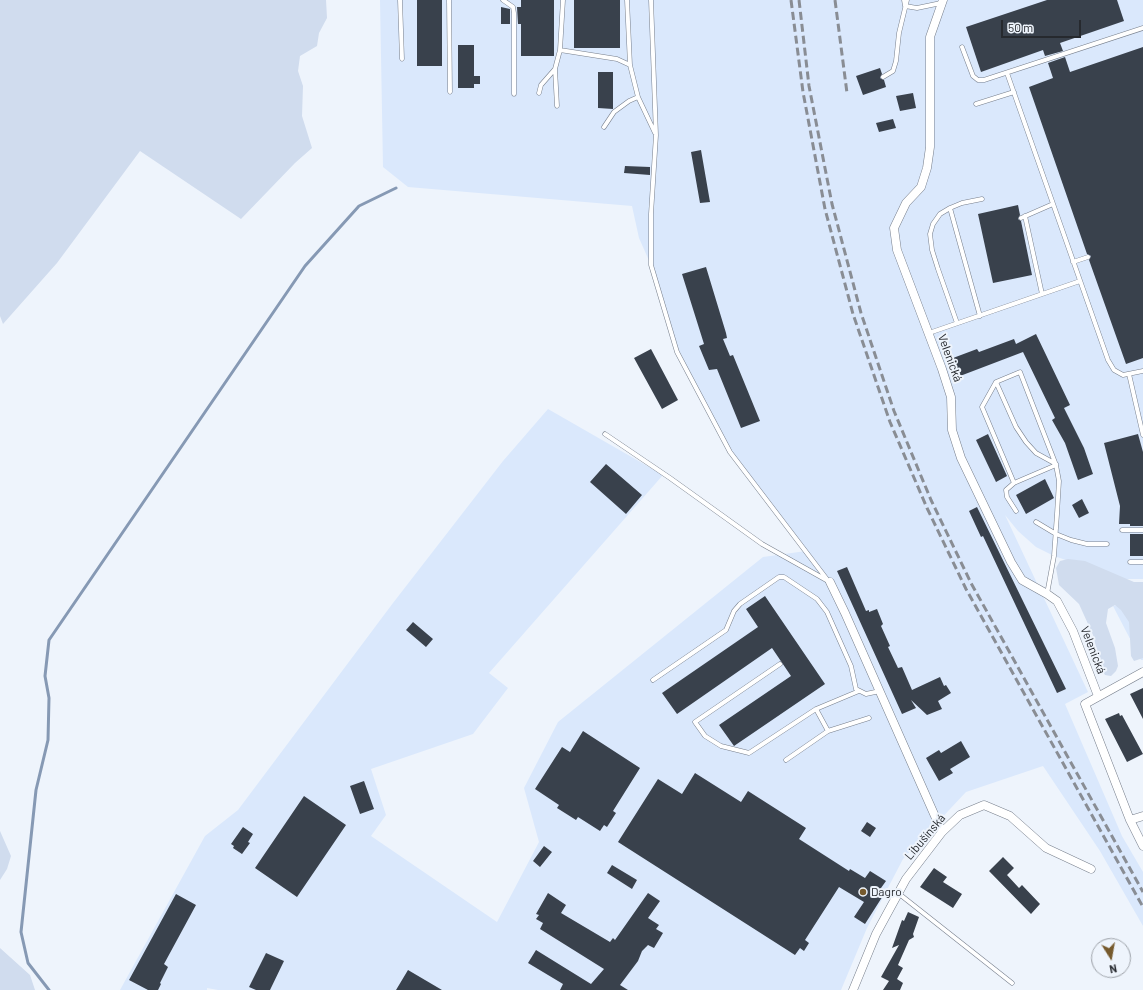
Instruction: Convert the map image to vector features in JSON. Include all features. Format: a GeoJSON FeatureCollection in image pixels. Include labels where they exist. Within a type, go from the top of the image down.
{"type":"FeatureCollection","features":[{"type":"Feature","properties":{"kind":"street","name":"Velenická"},"geometry":{"type":"LineString","coordinates":[[942,1],[930,37],[930,147],[927,168],[921,187],[906,203],[894,228],[897,250],[951,397],[952,430],[961,458],[1011,562],[1022,580],[1057,601],[1074,631],[1098,696]]}},
{"type":"Feature","properties":{"kind":"street"},"geometry":{"type":"LineString","coordinates":[[830,582],[942,832]]}},
{"type":"Feature","properties":{"kind":"street"},"geometry":{"type":"LineString","coordinates":[[1143,672],[1084,704],[1130,820],[1143,846]]}},
{"type":"Feature","properties":{"kind":"street","name":"Libušínská"},"geometry":{"type":"LineString","coordinates":[[853,990],[876,934],[906,879],[942,832],[960,815],[984,805],[1010,816],[1046,848],[1091,869]]}},
{"type":"Feature","properties":{"kind":"street"},"geometry":{"type":"LineString","coordinates":[[1130,820],[1143,816]]}},
{"type":"Feature","properties":{"kind":"lane"},"geometry":{"type":"LineString","coordinates":[[400,0],[402,59]]}},
{"type":"Feature","properties":{"kind":"lane"},"geometry":{"type":"LineString","coordinates":[[450,0],[450,92]]}},
{"type":"Feature","properties":{"kind":"lane"},"geometry":{"type":"LineString","coordinates":[[503,0],[513,7],[514,13],[514,94]]}},
{"type":"Feature","properties":{"kind":"lane"},"geometry":{"type":"LineString","coordinates":[[539,93],[542,85],[554,69],[560,50],[563,0]]}},
{"type":"Feature","properties":{"kind":"lane"},"geometry":{"type":"LineString","coordinates":[[627,0],[630,65],[638,97],[656,136]]}},
{"type":"Feature","properties":{"kind":"lane"},"geometry":{"type":"LineString","coordinates":[[651,0],[656,136],[651,214],[651,264],[677,352],[730,452],[830,582]]}},
{"type":"Feature","properties":{"kind":"lane"},"geometry":{"type":"LineString","coordinates":[[883,77],[893,71],[896,61],[904,0]]}},
{"type":"Feature","properties":{"kind":"lane"},"geometry":{"type":"LineString","coordinates":[[904,6],[907,0]]}},
{"type":"Feature","properties":{"kind":"lane"},"geometry":{"type":"LineString","coordinates":[[904,6],[917,8],[942,1]]}},
{"type":"Feature","properties":{"kind":"lane"},"geometry":{"type":"LineString","coordinates":[[962,47],[968,68],[973,76],[978,80],[984,80],[1143,28]]}},
{"type":"Feature","properties":{"kind":"lane"},"geometry":{"type":"LineString","coordinates":[[560,50],[617,59],[630,65]]}},
{"type":"Feature","properties":{"kind":"lane"},"geometry":{"type":"LineString","coordinates":[[554,69],[557,106]]}},
{"type":"Feature","properties":{"kind":"lane"},"geometry":{"type":"LineString","coordinates":[[1007,73],[1108,360],[1114,370],[1123,375],[1143,371]]}},
{"type":"Feature","properties":{"kind":"lane"},"geometry":{"type":"LineString","coordinates":[[976,104],[1014,92]]}},
{"type":"Feature","properties":{"kind":"lane"},"geometry":{"type":"LineString","coordinates":[[604,127],[614,112],[629,101],[638,97]]}},
{"type":"Feature","properties":{"kind":"lane"},"geometry":{"type":"LineString","coordinates":[[957,323],[932,250],[930,234],[933,224],[940,214],[950,208],[982,199]]}},
{"type":"Feature","properties":{"kind":"lane"},"geometry":{"type":"LineString","coordinates":[[1042,294],[1023,217],[1053,204]]}},
{"type":"Feature","properties":{"kind":"lane"},"geometry":{"type":"LineString","coordinates":[[950,208],[980,316]]}},
{"type":"Feature","properties":{"kind":"lane"},"geometry":{"type":"LineString","coordinates":[[1073,262],[1088,257]]}},
{"type":"Feature","properties":{"kind":"lane"},"geometry":{"type":"LineString","coordinates":[[1030,262],[1035,261]]}},
{"type":"Feature","properties":{"kind":"lane"},"geometry":{"type":"LineString","coordinates":[[928,333],[1080,281]]}},
{"type":"Feature","properties":{"kind":"lane"},"geometry":{"type":"LineString","coordinates":[[1014,483],[982,407],[996,382],[1020,372],[1056,464],[1059,481],[1054,556],[1047,594]]}},
{"type":"Feature","properties":{"kind":"lane"},"geometry":{"type":"LineString","coordinates":[[1129,374],[1143,435]]}},
{"type":"Feature","properties":{"kind":"lane"},"geometry":{"type":"LineString","coordinates":[[996,382],[1016,427],[1026,442],[1036,453],[1056,464]]}},
{"type":"Feature","properties":{"kind":"lane"},"geometry":{"type":"LineString","coordinates":[[605,434],[670,478],[762,544],[830,582]]}},
{"type":"Feature","properties":{"kind":"lane"},"geometry":{"type":"LineString","coordinates":[[1016,511],[1007,497],[1006,490],[1014,483],[1056,464]]}},
{"type":"Feature","properties":{"kind":"lane"},"geometry":{"type":"LineString","coordinates":[[1036,522],[1056,534],[1087,544],[1107,544]]}},
{"type":"Feature","properties":{"kind":"lane"},"geometry":{"type":"LineString","coordinates":[[1122,530],[1143,530]]}},
{"type":"Feature","properties":{"kind":"lane"},"geometry":{"type":"LineString","coordinates":[[1130,562],[1143,562]]}},
{"type":"Feature","properties":{"kind":"lane"},"geometry":{"type":"LineString","coordinates":[[653,680],[726,630],[734,611],[740,604],[779,577],[784,577],[817,599],[828,612],[851,666],[854,687],[859,691],[870,694],[880,691]]}},
{"type":"Feature","properties":{"kind":"lane"},"geometry":{"type":"LineString","coordinates":[[780,664],[695,722],[705,736],[721,746],[750,753],[816,709],[859,691]]}},
{"type":"Feature","properties":{"kind":"lane"},"geometry":{"type":"LineString","coordinates":[[816,709],[828,731]]}},
{"type":"Feature","properties":{"kind":"lane"},"geometry":{"type":"LineString","coordinates":[[786,760],[828,731],[869,718]]}},
{"type":"Feature","properties":{"kind":"lane"},"geometry":{"type":"LineString","coordinates":[[898,893],[1012,983]]}},
{"type":"Feature","properties":{"kind":"shaded area"},"geometry":{"type":"Polygon","coordinates":[[[0,0],[326,0],[327,18],[319,33],[317,46],[300,56],[298,71],[303,86],[302,116],[312,148],[295,163],[241,219],[140,151],[57,263],[3,324],[0,316],[0,0]]]}},
{"type":"Feature","properties":{"kind":"shaded area"},"geometry":{"type":"Polygon","coordinates":[[[380,0],[1143,0],[1143,579],[1122,579],[1054,556],[1036,547],[1018,531],[1005,515],[1088,692],[1065,704],[1122,836],[1143,872],[1143,926],[1100,851],[1043,766],[966,792],[903,859],[867,928],[841,990],[218,990],[207,988],[207,990],[120,990],[205,836],[238,810],[393,603],[503,461],[548,409],[663,475],[489,673],[508,688],[473,734],[371,769],[386,815],[371,836],[497,922],[539,842],[524,788],[558,722],[763,557],[806,551],[730,452],[677,352],[651,265],[639,238],[632,206],[408,187],[383,167],[380,0]]]}},
{"type":"Feature","properties":{"kind":"shaded area"},"geometry":{"type":"Polygon","coordinates":[[[1068,559],[1085,561],[1134,582],[1143,582],[1143,658],[1134,661],[1131,656],[1129,622],[1121,610],[1115,605],[1108,609],[1106,623],[1115,648],[1118,666],[1116,671],[1111,676],[1105,675],[1102,670],[1093,635],[1079,604],[1059,585],[1056,568],[1060,561],[1068,559]]]}},
{"type":"Feature","properties":{"kind":"shaded area"},"geometry":{"type":"Polygon","coordinates":[[[1143,598],[1143,660],[1141,660],[1113,606],[1143,598]]]}},
{"type":"Feature","properties":{"kind":"shaded area"},"geometry":{"type":"Polygon","coordinates":[[[0,831],[11,856],[7,869],[0,880],[0,831]]]}},
{"type":"Feature","properties":{"kind":"shaded area"},"geometry":{"type":"Polygon","coordinates":[[[0,948],[30,975],[35,990],[0,990],[0,948]]]}},
{"type":"Feature","properties":{"kind":"building"},"geometry":{"type":"Polygon","coordinates":[[[417,0],[442,0],[442,66],[417,66],[417,0]]]}},
{"type":"Feature","properties":{"kind":"building"},"geometry":{"type":"Polygon","coordinates":[[[521,0],[554,0],[554,56],[521,56],[521,24],[518,24],[517,7],[521,7],[521,0]]]}},
{"type":"Feature","properties":{"kind":"building"},"geometry":{"type":"Polygon","coordinates":[[[574,0],[620,0],[620,48],[574,48],[574,0]]]}},
{"type":"Feature","properties":{"kind":"building"},"geometry":{"type":"Polygon","coordinates":[[[1047,0],[1117,0],[1124,21],[1060,43],[1063,51],[1045,56],[1043,50],[981,72],[966,27],[1047,0]]]}},
{"type":"Feature","properties":{"kind":"building"},"geometry":{"type":"Polygon","coordinates":[[[501,7],[510,9],[510,24],[501,24],[501,7]]]}},
{"type":"Feature","properties":{"kind":"building"},"geometry":{"type":"Polygon","coordinates":[[[458,45],[474,45],[474,76],[480,76],[480,84],[474,84],[474,88],[458,88],[458,45]]]}},
{"type":"Feature","properties":{"kind":"building"},"geometry":{"type":"Polygon","coordinates":[[[1143,47],[1143,358],[1126,364],[1089,260],[1091,256],[1087,254],[1029,87],[1053,78],[1048,63],[1065,57],[1070,72],[1143,47]]]}},
{"type":"Feature","properties":{"kind":"building"},"geometry":{"type":"Polygon","coordinates":[[[880,68],[882,74],[880,78],[884,80],[886,87],[863,95],[856,76],[880,68]]]}},
{"type":"Feature","properties":{"kind":"building"},"geometry":{"type":"Polygon","coordinates":[[[598,72],[613,72],[613,109],[598,108],[598,72]]]}},
{"type":"Feature","properties":{"kind":"building"},"geometry":{"type":"Polygon","coordinates":[[[913,93],[916,108],[900,111],[896,96],[913,93]]]}},
{"type":"Feature","properties":{"kind":"building"},"geometry":{"type":"Polygon","coordinates":[[[893,119],[896,128],[879,132],[876,123],[893,119]]]}},
{"type":"Feature","properties":{"kind":"building"},"geometry":{"type":"Polygon","coordinates":[[[701,150],[710,202],[700,203],[691,152],[701,150]]]}},
{"type":"Feature","properties":{"kind":"building"},"geometry":{"type":"Polygon","coordinates":[[[625,166],[650,167],[650,175],[624,173],[625,166]]]}},
{"type":"Feature","properties":{"kind":"building"},"geometry":{"type":"Polygon","coordinates":[[[1018,205],[1020,215],[1018,219],[1021,221],[1032,275],[993,283],[978,214],[1018,205]]]}},
{"type":"Feature","properties":{"kind":"building"},"geometry":{"type":"Polygon","coordinates":[[[706,267],[726,333],[727,338],[723,339],[730,356],[733,355],[760,421],[741,428],[717,369],[709,370],[699,346],[704,344],[682,274],[706,267]]]}},
{"type":"Feature","properties":{"kind":"building"},"geometry":{"type":"Polygon","coordinates":[[[1036,334],[1070,405],[1064,408],[1084,448],[1093,474],[1078,480],[1065,443],[1052,420],[1055,418],[1023,352],[960,376],[953,358],[977,349],[979,352],[1014,339],[1016,344],[1036,334]]]}},
{"type":"Feature","properties":{"kind":"building"},"geometry":{"type":"Polygon","coordinates":[[[651,349],[678,400],[662,409],[634,358],[651,349]]]}},
{"type":"Feature","properties":{"kind":"building"},"geometry":{"type":"Polygon","coordinates":[[[988,434],[1007,476],[996,482],[976,440],[988,434]]]}},
{"type":"Feature","properties":{"kind":"building"},"geometry":{"type":"Polygon","coordinates":[[[1138,434],[1143,452],[1143,526],[1130,526],[1130,524],[1119,524],[1120,506],[1104,443],[1138,434]]]}},
{"type":"Feature","properties":{"kind":"building"},"geometry":{"type":"Polygon","coordinates":[[[606,464],[642,495],[626,514],[590,482],[606,464]]]}},
{"type":"Feature","properties":{"kind":"building"},"geometry":{"type":"Polygon","coordinates":[[[1045,479],[1054,498],[1026,514],[1016,495],[1045,479]]]}},
{"type":"Feature","properties":{"kind":"building"},"geometry":{"type":"Polygon","coordinates":[[[1082,499],[1089,513],[1079,518],[1072,505],[1082,499]]]}},
{"type":"Feature","properties":{"kind":"building"},"geometry":{"type":"Polygon","coordinates":[[[977,507],[1066,689],[1057,693],[983,536],[981,537],[969,511],[977,507]]]}},
{"type":"Feature","properties":{"kind":"building"},"geometry":{"type":"Polygon","coordinates":[[[1130,534],[1143,534],[1143,556],[1130,556],[1130,534]]]}},
{"type":"Feature","properties":{"kind":"building"},"geometry":{"type":"Polygon","coordinates":[[[847,567],[866,611],[869,610],[869,612],[877,609],[883,624],[881,626],[890,646],[888,647],[898,668],[902,667],[912,690],[940,677],[944,686],[946,685],[951,693],[938,701],[942,709],[927,715],[911,700],[916,708],[902,714],[837,571],[847,567]]]}},
{"type":"Feature","properties":{"kind":"building"},"geometry":{"type":"Polygon","coordinates":[[[765,596],[825,684],[734,746],[719,725],[791,676],[772,648],[677,714],[662,693],[758,627],[746,609],[765,596]]]}},
{"type":"Feature","properties":{"kind":"building"},"geometry":{"type":"Polygon","coordinates":[[[413,622],[433,639],[426,647],[406,630],[413,622]]]}},
{"type":"Feature","properties":{"kind":"building"},"geometry":{"type":"Polygon","coordinates":[[[1143,688],[1143,719],[1130,694],[1143,688]]]}},
{"type":"Feature","properties":{"kind":"building"},"geometry":{"type":"Polygon","coordinates":[[[1119,713],[1120,716],[1122,715],[1143,754],[1127,762],[1105,719],[1119,713]]]}},
{"type":"Feature","properties":{"kind":"building"},"geometry":{"type":"Polygon","coordinates":[[[583,731],[640,768],[613,811],[616,813],[607,827],[604,825],[600,831],[578,817],[576,820],[557,808],[559,805],[535,789],[562,747],[570,752],[583,731]]]}},
{"type":"Feature","properties":{"kind":"building"},"geometry":{"type":"Polygon","coordinates":[[[961,741],[970,757],[950,769],[953,773],[939,781],[926,758],[939,750],[941,753],[961,741]]]}},
{"type":"Feature","properties":{"kind":"building"},"geometry":{"type":"Polygon","coordinates":[[[695,773],[741,802],[748,791],[806,828],[799,839],[849,871],[850,869],[865,878],[870,871],[886,881],[881,888],[886,891],[865,924],[854,917],[864,902],[839,887],[805,940],[809,943],[804,951],[800,948],[795,955],[618,842],[658,779],[682,794],[695,773]]]}},
{"type":"Feature","properties":{"kind":"building"},"geometry":{"type":"Polygon","coordinates":[[[364,781],[374,809],[360,814],[350,786],[364,781]]]}},
{"type":"Feature","properties":{"kind":"building"},"geometry":{"type":"Polygon","coordinates":[[[304,796],[346,825],[297,897],[255,868],[304,796]]]}},
{"type":"Feature","properties":{"kind":"building"},"geometry":{"type":"Polygon","coordinates":[[[867,822],[876,828],[870,837],[861,831],[867,822]]]}},
{"type":"Feature","properties":{"kind":"building"},"geometry":{"type":"Polygon","coordinates":[[[243,827],[253,834],[248,842],[250,843],[242,854],[233,848],[234,846],[231,844],[243,827]]]}},
{"type":"Feature","properties":{"kind":"building"},"geometry":{"type":"Polygon","coordinates":[[[544,846],[552,852],[540,867],[533,861],[544,846]]]}},
{"type":"Feature","properties":{"kind":"building"},"geometry":{"type":"Polygon","coordinates":[[[1003,857],[1014,868],[1007,875],[1019,888],[1022,885],[1040,904],[1031,914],[989,871],[1003,857]]]}},
{"type":"Feature","properties":{"kind":"building"},"geometry":{"type":"Polygon","coordinates":[[[612,865],[637,880],[632,889],[607,873],[612,865]]]}},
{"type":"Feature","properties":{"kind":"building"},"geometry":{"type":"Polygon","coordinates":[[[934,868],[947,877],[943,882],[962,894],[953,908],[920,887],[934,868]]]}},
{"type":"Feature","properties":{"kind":"building"},"geometry":{"type":"Polygon","coordinates":[[[548,893],[566,905],[561,913],[610,942],[613,938],[615,940],[648,893],[660,901],[648,918],[659,925],[656,929],[663,933],[654,948],[648,945],[642,951],[638,961],[620,985],[628,990],[560,990],[563,984],[528,963],[536,950],[591,984],[604,969],[540,929],[543,923],[536,919],[539,915],[536,914],[548,893]]]}},
{"type":"Feature","properties":{"kind":"building"},"geometry":{"type":"Polygon","coordinates":[[[176,894],[196,905],[164,964],[168,967],[158,990],[148,990],[129,980],[176,894]]]}},
{"type":"Feature","properties":{"kind":"building"},"geometry":{"type":"Polygon","coordinates":[[[908,912],[919,917],[913,934],[914,937],[909,940],[898,965],[903,968],[897,979],[903,983],[900,990],[883,990],[889,981],[881,977],[899,945],[892,948],[902,920],[904,921],[908,912]]]}},
{"type":"Feature","properties":{"kind":"building"},"geometry":{"type":"Polygon","coordinates":[[[266,953],[284,961],[270,990],[256,990],[249,987],[266,953]]]}},
{"type":"Feature","properties":{"kind":"building"},"geometry":{"type":"Polygon","coordinates":[[[408,970],[442,990],[396,990],[408,970]]]}},
{"type":"Feature","properties":{"kind":"waterway"},"geometry":{"type":"LineString","coordinates":[[49,990],[28,963],[21,932],[36,790],[48,740],[49,698],[45,676],[49,640],[305,266],[359,206],[396,188]]}},
{"type":"Feature","properties":{"kind":"railway"},"geometry":{"type":"LineString","coordinates":[[791,0],[803,92],[825,209],[853,314],[890,422],[927,508],[966,589],[1143,907]]}},
{"type":"Feature","properties":{"kind":"railway"},"geometry":{"type":"LineString","coordinates":[[799,0],[809,86],[832,204],[861,313],[894,411],[931,500],[971,583],[1143,892]]}},
{"type":"Feature","properties":{"kind":"railway"},"geometry":{"type":"LineString","coordinates":[[835,0],[847,93]]}},
{"type":"Feature","properties":{"kind":"place","name":"Dagro"},"geometry":{"type":"Point","coordinates":[863,892]}}]}
